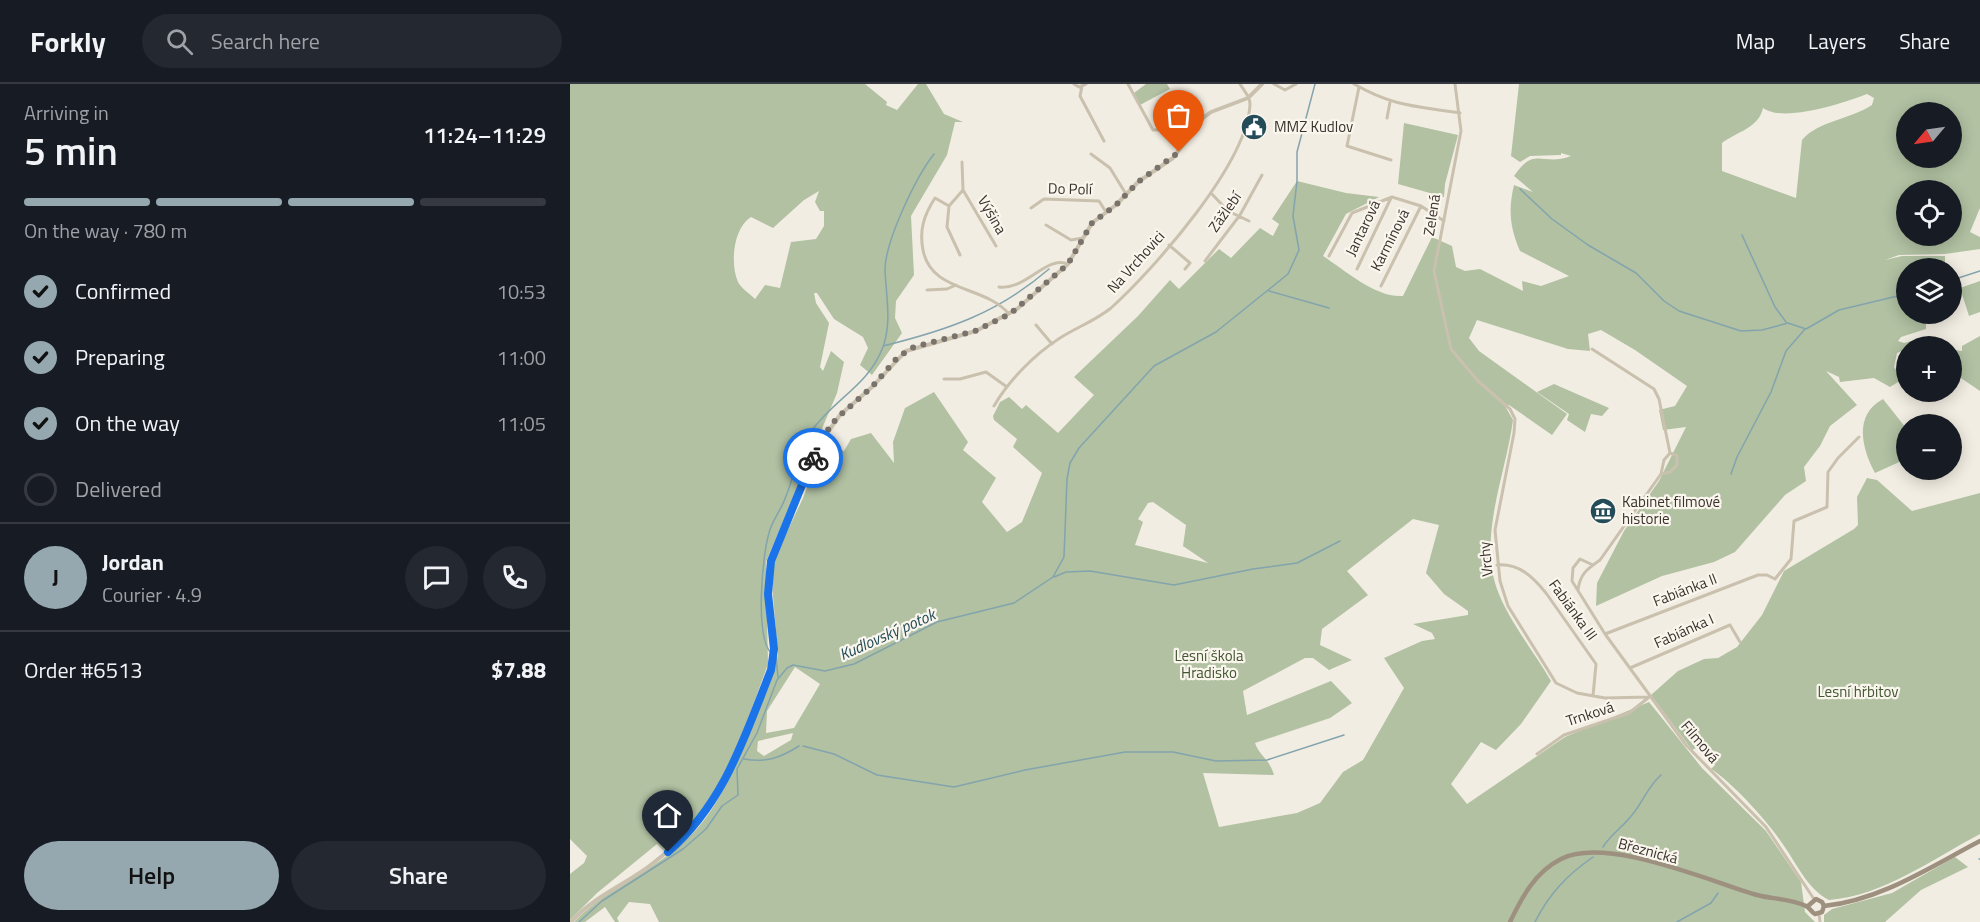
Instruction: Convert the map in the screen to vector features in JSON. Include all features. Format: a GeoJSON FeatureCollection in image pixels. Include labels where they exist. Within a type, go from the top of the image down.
{"type":"FeatureCollection","features":[{"type":"Feature","properties":{"kind":"main road"},"geometry":{"type":"LineString","coordinates":[[1819,914],[1824,906],[1874,895],[1980,841]]}},
{"type":"Feature","properties":{"kind":"main road","name":"Březnická"},"geometry":{"type":"LineString","coordinates":[[1510,922],[1523,896],[1538,875],[1561,859],[1591,851],[1628,856],[1758,895],[1808,906],[1812,913],[1819,914]]}},
{"type":"Feature","properties":{"kind":"main road"},"geometry":{"type":"LineString","coordinates":[[1808,906],[1814,899],[1820,900],[1824,906]]}},
{"type":"Feature","properties":{"kind":"street"},"geometry":{"type":"LineString","coordinates":[[1074,84],[1082,86],[1086,84]]}},
{"type":"Feature","properties":{"kind":"street"},"geometry":{"type":"LineString","coordinates":[[1128,84],[1153,130],[1174,129],[1188,139]]}},
{"type":"Feature","properties":{"kind":"street"},"geometry":{"type":"LineString","coordinates":[[1240,84],[1249,97]]}},
{"type":"Feature","properties":{"kind":"street"},"geometry":{"type":"LineString","coordinates":[[571,922],[591,902],[643,871],[684,838],[700,821],[721,788],[772,664],[774,649],[768,594],[771,561],[822,438],[840,415],[868,391],[906,351],[965,335],[1010,314],[1068,264],[1092,223],[1138,182],[1173,158],[1206,115],[1249,97],[1262,84]]}},
{"type":"Feature","properties":{"kind":"street"},"geometry":{"type":"LineString","coordinates":[[1274,84],[1285,90],[1296,84]]}},
{"type":"Feature","properties":{"kind":"street"},"geometry":{"type":"LineString","coordinates":[[1354,84],[1390,102],[1411,107],[1460,112]]}},
{"type":"Feature","properties":{"kind":"street","name":"Zelená"},"geometry":{"type":"LineString","coordinates":[[1451,349],[1434,271],[1459,143],[1460,112],[1455,84]]}},
{"type":"Feature","properties":{"kind":"street"},"geometry":{"type":"LineString","coordinates":[[1082,86],[1080,96],[1104,141]]}},
{"type":"Feature","properties":{"kind":"street"},"geometry":{"type":"LineString","coordinates":[[1359,87],[1347,146],[1391,160]]}},
{"type":"Feature","properties":{"kind":"street","name":"Na Vrchovici"},"geometry":{"type":"LineString","coordinates":[[994,406],[1007,387],[1052,344],[1097,319],[1169,245],[1210,193],[1236,151],[1250,107],[1249,97]]}},
{"type":"Feature","properties":{"kind":"street"},"geometry":{"type":"LineString","coordinates":[[1386,118],[1390,102]]}},
{"type":"Feature","properties":{"kind":"street"},"geometry":{"type":"LineString","coordinates":[[1385,158],[1387,152]]}},
{"type":"Feature","properties":{"kind":"street"},"geometry":{"type":"LineString","coordinates":[[1091,154],[1110,168],[1126,194]]}},
{"type":"Feature","properties":{"kind":"street","name":"Výšina"},"geometry":{"type":"LineString","coordinates":[[962,162],[963,190],[996,246]]}},
{"type":"Feature","properties":{"kind":"street","name":"Zážlebí"},"geometry":{"type":"LineString","coordinates":[[1205,261],[1239,217],[1262,175]]}},
{"type":"Feature","properties":{"kind":"street"},"geometry":{"type":"LineString","coordinates":[[960,255],[947,227],[949,206],[963,190]]}},
{"type":"Feature","properties":{"kind":"street"},"geometry":{"type":"LineString","coordinates":[[1210,193],[1220,205],[1249,221]]}},
{"type":"Feature","properties":{"kind":"street"},"geometry":{"type":"LineString","coordinates":[[1329,256],[1352,213],[1392,197],[1421,206],[1444,221]]}},
{"type":"Feature","properties":{"kind":"street","name":"Jantarová"},"geometry":{"type":"LineString","coordinates":[[1356,269],[1392,197]]}},
{"type":"Feature","properties":{"kind":"street"},"geometry":{"type":"LineString","coordinates":[[949,206],[935,198],[924,219],[921,237],[925,259],[930,270],[938,277],[997,303],[1010,314]]}},
{"type":"Feature","properties":{"kind":"street","name":"Do Polí"},"geometry":{"type":"LineString","coordinates":[[1031,208],[1044,199],[1091,199],[1099,201],[1106,212]]}},
{"type":"Feature","properties":{"kind":"street","name":"Karmínová"},"geometry":{"type":"LineString","coordinates":[[1381,286],[1421,206]]}},
{"type":"Feature","properties":{"kind":"street"},"geometry":{"type":"LineString","coordinates":[[1046,225],[1071,240],[1083,238]]}},
{"type":"Feature","properties":{"kind":"street"},"geometry":{"type":"LineString","coordinates":[[1169,245],[1190,263],[1185,269]]}},
{"type":"Feature","properties":{"kind":"street"},"geometry":{"type":"LineString","coordinates":[[999,287],[1014,288],[1052,264],[1062,262],[1068,264]]}},
{"type":"Feature","properties":{"kind":"street"},"geometry":{"type":"LineString","coordinates":[[927,290],[947,289],[956,285]]}},
{"type":"Feature","properties":{"kind":"street"},"geometry":{"type":"LineString","coordinates":[[1036,325],[1052,344]]}},
{"type":"Feature","properties":{"kind":"street","name":"Vrchy"},"geometry":{"type":"LineString","coordinates":[[1451,349],[1478,381],[1506,404],[1515,418],[1515,433],[1495,521],[1497,565],[1508,606],[1551,678],[1565,688],[1593,696],[1624,699],[1650,697]]}},
{"type":"Feature","properties":{"kind":"street"},"geometry":{"type":"LineString","coordinates":[[1592,350],[1654,389],[1659,399],[1670,453]]}},
{"type":"Feature","properties":{"kind":"street"},"geometry":{"type":"LineString","coordinates":[[944,379],[960,379],[986,372],[1007,387]]}},
{"type":"Feature","properties":{"kind":"street"},"geometry":{"type":"LineString","coordinates":[[1858,447],[1854,441],[1859,436]]}},
{"type":"Feature","properties":{"kind":"street","name":"Fabiánka II"},"geometry":{"type":"LineString","coordinates":[[1605,634],[1758,575],[1767,575],[1775,579],[1791,559],[1794,521],[1823,510],[1828,505],[1828,472],[1854,441]]}},
{"type":"Feature","properties":{"kind":"street"},"geometry":{"type":"LineString","coordinates":[[1661,474],[1670,472],[1677,465],[1677,456],[1670,453]]}},
{"type":"Feature","properties":{"kind":"street"},"geometry":{"type":"LineString","coordinates":[[1578,592],[1580,578],[1600,560],[1661,474],[1664,460],[1670,453]]}},
{"type":"Feature","properties":{"kind":"street","name":"Filmová"},"geometry":{"type":"LineString","coordinates":[[1593,565],[1582,558],[1573,568],[1572,581],[1605,634],[1698,760],[1766,827],[1814,899]]}},
{"type":"Feature","properties":{"kind":"street","name":"Fabiánka III"},"geometry":{"type":"LineString","coordinates":[[1497,565],[1516,566],[1546,593],[1596,664],[1593,696]]}},
{"type":"Feature","properties":{"kind":"street","name":"Fabiánka I"},"geometry":{"type":"LineString","coordinates":[[1630,668],[1705,637],[1725,626],[1730,625],[1734,629],[1740,642]]}},
{"type":"Feature","properties":{"kind":"street","name":"Trnková"},"geometry":{"type":"LineString","coordinates":[[1537,754],[1564,735],[1629,713],[1650,697]]}},
{"type":"Feature","properties":{"kind":"street"},"geometry":{"type":"LineString","coordinates":[[1819,914],[1820,922]]}},
{"type":"Feature","properties":{"kind":"green space"},"geometry":{"type":"Polygon","coordinates":[[[570,84],[865,84],[887,102],[886,105],[897,110],[918,84],[926,84],[944,114],[963,122],[955,122],[947,155],[911,216],[914,275],[896,301],[895,318],[902,333],[872,375],[860,365],[868,348],[863,337],[834,319],[817,293],[814,293],[816,303],[829,323],[820,367],[823,371],[831,351],[844,362],[837,393],[766,562],[768,664],[728,769],[712,797],[692,824],[664,851],[657,844],[597,893],[570,920],[570,874],[584,863],[587,856],[570,839],[570,84]],[[819,191],[804,200],[773,228],[751,217],[740,229],[735,247],[734,266],[739,284],[755,299],[765,285],[780,288],[791,242],[816,239],[824,226],[824,211],[820,211],[815,202],[819,191]]]}},
{"type":"Feature","properties":{"kind":"green space"},"geometry":{"type":"Polygon","coordinates":[[[1146,84],[1167,84],[1170,89],[1140,105],[1134,93],[1146,84]]]}},
{"type":"Feature","properties":{"kind":"green space","name":"Lesní škola Hradisko"},"geometry":{"type":"Polygon","coordinates":[[[1519,84],[1980,84],[1980,208],[1970,232],[1980,237],[1980,249],[1945,254],[1899,255],[1885,260],[1902,256],[1945,256],[1945,258],[1896,258],[1896,324],[1926,324],[1926,329],[1904,336],[1896,336],[1894,367],[1896,383],[1890,387],[1874,378],[1840,382],[1839,377],[1826,371],[1857,405],[1830,426],[1820,446],[1804,467],[1806,481],[1785,495],[1735,552],[1714,562],[1662,576],[1596,606],[1597,583],[1624,531],[1659,481],[1686,427],[1663,430],[1659,410],[1675,406],[1687,386],[1601,330],[1588,334],[1590,351],[1568,349],[1477,320],[1469,338],[1479,351],[1567,414],[1552,435],[1509,405],[1505,406],[1513,420],[1492,526],[1492,569],[1497,589],[1515,624],[1551,681],[1521,724],[1496,750],[1481,742],[1451,784],[1467,804],[1565,737],[1649,702],[1702,768],[1766,831],[1801,882],[1805,912],[1815,922],[659,922],[650,904],[629,902],[617,918],[619,922],[615,922],[605,907],[585,922],[574,922],[601,899],[660,861],[688,838],[703,821],[727,782],[772,676],[778,655],[771,572],[776,555],[803,498],[825,442],[844,451],[851,439],[871,433],[894,463],[893,442],[905,408],[934,392],[968,442],[963,450],[996,478],[982,502],[1007,532],[1022,522],[1042,473],[1013,447],[1017,439],[994,420],[993,416],[1000,402],[1009,397],[1022,409],[1026,405],[1058,433],[1094,395],[1074,377],[1138,316],[1170,280],[1179,289],[1219,249],[1231,258],[1260,228],[1273,236],[1279,224],[1272,219],[1297,181],[1346,193],[1379,197],[1346,214],[1323,256],[1382,293],[1403,296],[1432,237],[1452,246],[1456,267],[1465,271],[1480,269],[1523,291],[1522,281],[1541,286],[1569,276],[1520,251],[1512,227],[1511,203],[1514,185],[1533,192],[1514,176],[1528,161],[1540,158],[1561,159],[1571,156],[1561,153],[1561,155],[1530,156],[1520,162],[1511,156],[1519,84]],[[1867,94],[1799,113],[1772,112],[1763,108],[1761,115],[1752,125],[1722,143],[1722,171],[1796,198],[1802,140],[1817,128],[1872,105],[1874,98],[1867,94]],[[1153,502],[1148,503],[1138,519],[1143,522],[1135,545],[1208,563],[1183,546],[1186,525],[1153,502]],[[1413,519],[1347,571],[1368,595],[1322,629],[1320,645],[1352,660],[1329,670],[1313,658],[1305,658],[1243,691],[1247,715],[1331,681],[1352,703],[1330,718],[1255,743],[1274,775],[1203,773],[1219,827],[1297,813],[1320,803],[1343,772],[1363,760],[1404,688],[1384,658],[1422,641],[1435,639],[1432,633],[1413,624],[1468,615],[1468,611],[1444,594],[1426,573],[1439,525],[1413,519]],[[795,667],[767,711],[766,733],[794,728],[820,684],[795,667]],[[793,733],[758,741],[757,751],[764,756],[791,740],[793,733]]]}},
{"type":"Feature","properties":{"kind":"green space"},"geometry":{"type":"Polygon","coordinates":[[[1404,123],[1458,135],[1445,184],[1444,197],[1398,184],[1404,123]]]}},
{"type":"Feature","properties":{"kind":"green space"},"geometry":{"type":"Polygon","coordinates":[[[1980,281],[1980,312],[1969,316],[1962,287],[1980,281]]]}},
{"type":"Feature","properties":{"kind":"green space"},"geometry":{"type":"Polygon","coordinates":[[[1980,336],[1980,391],[1962,379],[1962,346],[1980,336]]]}},
{"type":"Feature","properties":{"kind":"green space"},"geometry":{"type":"Polygon","coordinates":[[[1554,384],[1609,408],[1602,416],[1591,414],[1585,432],[1567,420],[1569,414],[1537,392],[1554,384]]]}},
{"type":"Feature","properties":{"kind":"green space"},"geometry":{"type":"Polygon","coordinates":[[[1883,399],[1896,415],[1896,464],[1875,473],[1867,454],[1863,433],[1867,414],[1883,399]]]}},
{"type":"Feature","properties":{"kind":"green space","name":"Lesní hřbitov"},"geometry":{"type":"Polygon","coordinates":[[[1867,478],[1877,480],[1912,511],[1980,493],[1980,834],[1888,884],[1849,897],[1829,900],[1808,882],[1776,834],[1759,814],[1729,783],[1711,769],[1715,765],[1700,750],[1700,746],[1692,750],[1651,695],[1678,671],[1704,659],[1718,658],[1737,647],[1762,615],[1784,571],[1858,525],[1857,497],[1867,478]]]}},
{"type":"Feature","properties":{"kind":"green space"},"geometry":{"type":"Polygon","coordinates":[[[1955,857],[1968,867],[1921,890],[1885,922],[1824,922],[1824,915],[1832,909],[1892,893],[1955,857]]]}},
{"type":"Feature","properties":{"kind":"waterway","name":"Kudlovský potok"},"geometry":{"type":"LineString","coordinates":[[579,922],[602,901],[683,849],[706,829],[722,806],[738,795],[737,769],[757,733],[777,680],[787,668],[793,665],[825,671],[854,664],[937,622],[1014,603],[1053,577],[1064,557],[1067,479],[1070,463],[1079,448],[1154,366],[1216,332],[1288,274],[1299,250],[1293,216],[1297,181],[1297,152],[1315,84]]}},
{"type":"Feature","properties":{"kind":"waterway"},"geometry":{"type":"LineString","coordinates":[[771,653],[766,644],[761,614],[764,559],[770,528],[784,501],[802,448],[810,433],[819,421],[868,373],[883,347],[888,319],[886,258],[911,193],[934,154]]}},
{"type":"Feature","properties":{"kind":"waterway"},"geometry":{"type":"LineString","coordinates":[[1520,189],[1552,219],[1588,245],[1636,273],[1664,301],[1679,311],[1741,331],[1762,330],[1788,323],[1806,329],[1839,310],[1896,296]]}},
{"type":"Feature","properties":{"kind":"waterway"},"geometry":{"type":"LineString","coordinates":[[1742,235],[1775,307],[1786,322]]}},
{"type":"Feature","properties":{"kind":"waterway"},"geometry":{"type":"LineString","coordinates":[[883,346],[971,318],[1011,297],[1049,269]]}},
{"type":"Feature","properties":{"kind":"waterway"},"geometry":{"type":"LineString","coordinates":[[1962,277],[1980,271]]}},
{"type":"Feature","properties":{"kind":"waterway"},"geometry":{"type":"LineString","coordinates":[[1269,291],[1329,308]]}},
{"type":"Feature","properties":{"kind":"waterway"},"geometry":{"type":"LineString","coordinates":[[1731,474],[1737,457],[1771,392],[1786,351],[1805,329]]}},
{"type":"Feature","properties":{"kind":"waterway"},"geometry":{"type":"LineString","coordinates":[[1054,577],[1066,572],[1090,571],[1174,585],[1253,569],[1297,563],[1340,541]]}},
{"type":"Feature","properties":{"kind":"waterway"},"geometry":{"type":"LineString","coordinates":[[776,657],[778,677]]}},
{"type":"Feature","properties":{"kind":"waterway"},"geometry":{"type":"LineString","coordinates":[[803,746],[834,754],[877,775],[954,787],[1025,770],[1125,752],[1173,752],[1216,761],[1267,760],[1344,735]]}},
{"type":"Feature","properties":{"kind":"waterway"},"geometry":{"type":"LineString","coordinates":[[744,759],[773,758],[799,746]]}},
{"type":"Feature","properties":{"kind":"waterway"},"geometry":{"type":"LineString","coordinates":[[1603,847],[1632,815],[1661,775]]}},
{"type":"Feature","properties":{"kind":"waterway"},"geometry":{"type":"LineString","coordinates":[[1535,922],[1546,903],[1560,886],[1593,857]]}},
{"type":"Feature","properties":{"kind":"waterway"},"geometry":{"type":"LineString","coordinates":[[1677,922],[1711,903],[1718,893]]}},
{"type":"Feature","properties":{"kind":"way so far"},"geometry":{"type":"LineString","coordinates":[[813,458],[822,438],[836,419],[879,380],[898,357],[914,347],[953,339],[1010,314],[1068,264],[1092,223],[1116,205],[1138,182],[1179,152]]}},
{"type":"Feature","properties":{"kind":"place","name":"MMZ Kudlov"},"geometry":{"type":"Point","coordinates":[1254,127]}},
{"type":"Feature","properties":{"kind":"place","name":"Kabinet filmové historie"},"geometry":{"type":"Point","coordinates":[1603,511]}},
{"type":"Feature","properties":{"kind":"route"},"geometry":{"type":"LineString","coordinates":[[668,852],[697,825],[717,795],[771,670],[774,649],[768,576],[777,545],[797,502],[813,458]]}}]}
